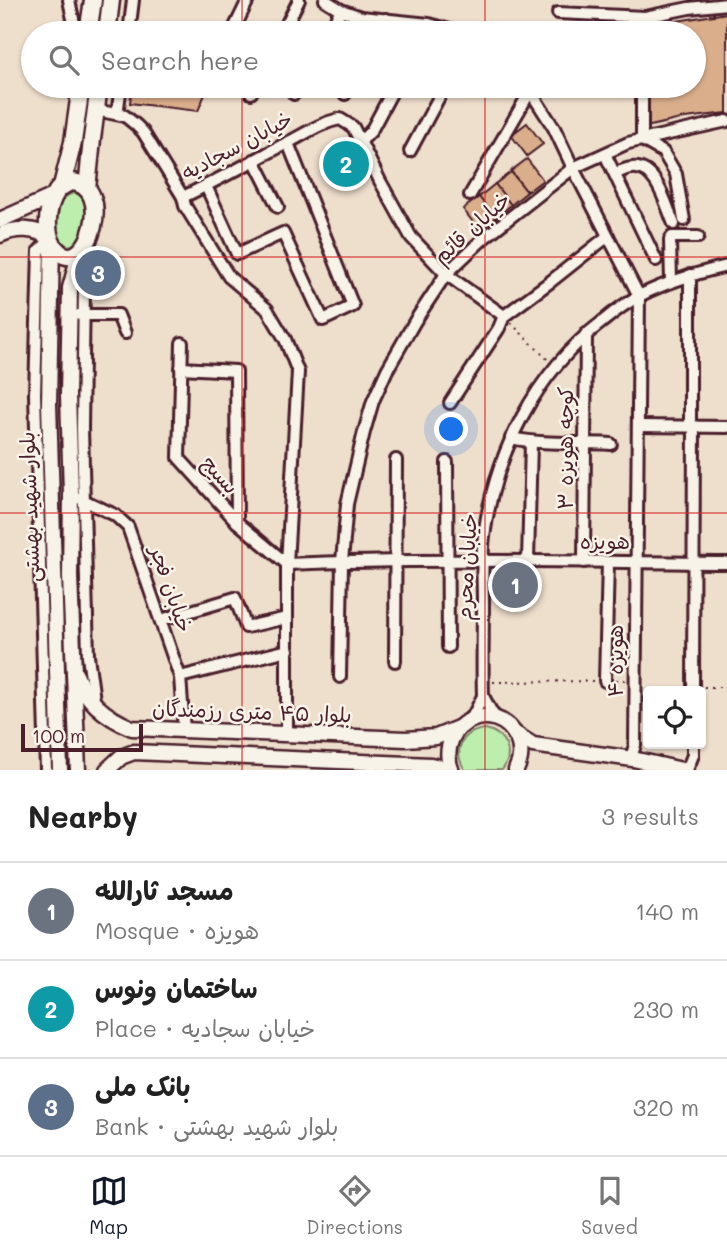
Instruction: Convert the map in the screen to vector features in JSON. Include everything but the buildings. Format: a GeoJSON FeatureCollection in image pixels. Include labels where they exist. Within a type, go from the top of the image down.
{"type":"FeatureCollection","features":[{"type":"Feature","properties":{"kind":"highway"},"geometry":{"type":"LineString","coordinates":[[90,21],[93,0]]}},
{"type":"Feature","properties":{"kind":"highway"},"geometry":{"type":"LineString","coordinates":[[108,21],[111,0]]}},
{"type":"Feature","properties":{"kind":"highway"},"geometry":{"type":"LineString","coordinates":[[58,191],[71,182],[84,185],[94,207],[94,222],[84,257],[63,255],[55,248],[51,240],[48,216],[73,142],[78,98]]}},
{"type":"Feature","properties":{"kind":"highway"},"geometry":{"type":"LineString","coordinates":[[87,190],[98,98]]}},
{"type":"Feature","properties":{"kind":"main road"},"geometry":{"type":"LineString","coordinates":[[0,220],[58,191]]}},
{"type":"Feature","properties":{"kind":"main road"},"geometry":{"type":"LineString","coordinates":[[0,234],[21,230],[44,234],[51,240]]}},
{"type":"Feature","properties":{"kind":"main road","name":"بلوار شهید بهشتی"},"geometry":{"type":"LineString","coordinates":[[51,240],[49,404],[60,770]]}},
{"type":"Feature","properties":{"kind":"main road","name":"بلوار شهید بهشتی"},"geometry":{"type":"LineString","coordinates":[[84,257],[70,288],[76,315],[68,395],[77,497],[70,577],[74,666],[87,769]]}},
{"type":"Feature","properties":{"kind":"main road","name":"بلوار ۴۵ متری رزمندگان"},"geometry":{"type":"LineString","coordinates":[[74,666],[87,697],[117,722],[132,728],[405,739],[436,737],[477,718],[498,720]]}},
{"type":"Feature","properties":{"kind":"main road"},"geometry":{"type":"LineString","coordinates":[[498,720],[507,725],[519,743],[521,754],[516,770]]}},
{"type":"Feature","properties":{"kind":"main road"},"geometry":{"type":"LineString","coordinates":[[107,770],[121,757],[134,752],[430,765],[451,770],[448,748],[452,737],[462,725]]}},
{"type":"Feature","properties":{"kind":"main road"},"geometry":{"type":"LineString","coordinates":[[206,731],[200,746],[207,755]]}},
{"type":"Feature","properties":{"kind":"main road"},"geometry":{"type":"LineString","coordinates":[[514,733],[533,745],[631,758],[685,770]]}},
{"type":"Feature","properties":{"kind":"street"},"geometry":{"type":"LineString","coordinates":[[68,0],[73,21]]}},
{"type":"Feature","properties":{"kind":"street"},"geometry":{"type":"LineString","coordinates":[[130,21],[133,0]]}},
{"type":"Feature","properties":{"kind":"street"},"geometry":{"type":"LineString","coordinates":[[238,21],[248,0]]}},
{"type":"Feature","properties":{"kind":"street"},"geometry":{"type":"LineString","coordinates":[[288,21],[299,0]]}},
{"type":"Feature","properties":{"kind":"street"},"geometry":{"type":"LineString","coordinates":[[325,0],[341,10],[361,17],[394,21]]}},
{"type":"Feature","properties":{"kind":"street"},"geometry":{"type":"LineString","coordinates":[[558,13],[645,17],[689,4],[727,4]]}},
{"type":"Feature","properties":{"kind":"street"},"geometry":{"type":"LineString","coordinates":[[335,21],[341,10]]}},
{"type":"Feature","properties":{"kind":"street"},"geometry":{"type":"LineString","coordinates":[[644,21],[645,17]]}},
{"type":"Feature","properties":{"kind":"street"},"geometry":{"type":"LineString","coordinates":[[117,114],[119,98]]}},
{"type":"Feature","properties":{"kind":"street"},"geometry":{"type":"LineString","coordinates":[[360,142],[371,131],[389,98]]}},
{"type":"Feature","properties":{"kind":"street"},"geometry":{"type":"LineString","coordinates":[[410,151],[439,98]]}},
{"type":"Feature","properties":{"kind":"street"},"geometry":{"type":"LineString","coordinates":[[470,195],[523,98]]}},
{"type":"Feature","properties":{"kind":"street"},"geometry":{"type":"LineString","coordinates":[[535,98],[554,128],[639,296]]}},
{"type":"Feature","properties":{"kind":"street"},"geometry":{"type":"LineString","coordinates":[[615,173],[633,167],[643,169],[655,178],[679,222],[676,174],[663,152],[642,140],[642,98]]}},
{"type":"Feature","properties":{"kind":"street"},"geometry":{"type":"LineString","coordinates":[[96,110],[125,116],[143,132],[229,277],[267,309],[285,339],[299,372],[287,564],[288,734]]}},
{"type":"Feature","properties":{"kind":"street","name":"خیابان سجادیه"},"geometry":{"type":"LineString","coordinates":[[183,197],[327,121],[340,119],[353,127],[411,237],[446,275],[504,316]]}},
{"type":"Feature","properties":{"kind":"street","name":"خیابان قائم"},"geometry":{"type":"LineString","coordinates":[[340,677],[342,562],[352,478],[373,401],[387,370],[446,275],[484,238],[573,168],[628,143],[727,121]]}},
{"type":"Feature","properties":{"kind":"street"},"geometry":{"type":"LineString","coordinates":[[206,186],[237,254],[283,233],[323,320],[353,306],[288,143]]}},
{"type":"Feature","properties":{"kind":"street"},"geometry":{"type":"LineString","coordinates":[[605,154],[656,260]]}},
{"type":"Feature","properties":{"kind":"street"},"geometry":{"type":"LineString","coordinates":[[254,160],[278,207]]}},
{"type":"Feature","properties":{"kind":"street"},"geometry":{"type":"LineString","coordinates":[[450,402],[499,328],[504,316],[608,236]]}},
{"type":"Feature","properties":{"kind":"street"},"geometry":{"type":"LineString","coordinates":[[671,282],[670,240],[673,237],[698,237]]}},
{"type":"Feature","properties":{"kind":"street"},"geometry":{"type":"LineString","coordinates":[[46,770],[35,394],[39,251],[51,240]]}},
{"type":"Feature","properties":{"kind":"street","name":"خیابان محرم"},"geometry":{"type":"LineString","coordinates":[[483,696],[484,538],[490,500],[511,438],[541,386],[586,334],[639,296],[690,275],[727,266]]}},
{"type":"Feature","properties":{"kind":"street"},"geometry":{"type":"LineString","coordinates":[[690,275],[693,686]]}},
{"type":"Feature","properties":{"kind":"street","name":"هویزه ۴"},"geometry":{"type":"LineString","coordinates":[[631,758],[635,745],[639,296]]}},
{"type":"Feature","properties":{"kind":"street"},"geometry":{"type":"LineString","coordinates":[[76,315],[118,316],[125,333]]}},
{"type":"Feature","properties":{"kind":"street","name":"کوچه هویزه ۳"},"geometry":{"type":"LineString","coordinates":[[584,562],[586,334]]}},
{"type":"Feature","properties":{"kind":"street","name":"بسیج"},"geometry":{"type":"LineString","coordinates":[[182,343],[179,458],[237,522],[287,564]]}},
{"type":"Feature","properties":{"kind":"street"},"geometry":{"type":"LineString","coordinates":[[181,368],[236,371],[237,522]]}},
{"type":"Feature","properties":{"kind":"street"},"geometry":{"type":"LineString","coordinates":[[638,426],[727,427]]}},
{"type":"Feature","properties":{"kind":"street"},"geometry":{"type":"LineString","coordinates":[[511,438],[531,442],[611,444]]}},
{"type":"Feature","properties":{"kind":"street"},"geometry":{"type":"LineString","coordinates":[[528,561],[531,442]]}},
{"type":"Feature","properties":{"kind":"street"},"geometry":{"type":"LineString","coordinates":[[395,661],[397,460]]}},
{"type":"Feature","properties":{"kind":"street"},"geometry":{"type":"LineString","coordinates":[[447,462],[448,647]]}},
{"type":"Feature","properties":{"kind":"street"},"geometry":{"type":"LineString","coordinates":[[77,497],[94,704]]}},
{"type":"Feature","properties":{"kind":"street","name":"خیابان فجر"},"geometry":{"type":"LineString","coordinates":[[77,497],[115,515],[128,527],[180,677],[184,730]]}},
{"type":"Feature","properties":{"kind":"street","name":"هویزه"},"geometry":{"type":"LineString","coordinates":[[287,564],[447,561],[727,563]]}},
{"type":"Feature","properties":{"kind":"street"},"geometry":{"type":"LineString","coordinates":[[605,681],[608,562]]}},
{"type":"Feature","properties":{"kind":"street"},"geometry":{"type":"LineString","coordinates":[[161,620],[235,598],[246,627],[288,618]]}},
{"type":"Feature","properties":{"kind":"street"},"geometry":{"type":"LineString","coordinates":[[180,677],[288,650]]}},
{"type":"Feature","properties":{"kind":"street"},"geometry":{"type":"LineString","coordinates":[[483,696],[498,720]]}},
{"type":"Feature","properties":{"kind":"street"},"geometry":{"type":"LineString","coordinates":[[462,725],[474,714],[483,696]]}},
{"type":"Feature","properties":{"kind":"street"},"geometry":{"type":"LineString","coordinates":[[635,699],[643,699]]}},
{"type":"Feature","properties":{"kind":"street"},"geometry":{"type":"LineString","coordinates":[[685,770],[692,749]]}},
{"type":"Feature","properties":{"kind":"path"},"geometry":{"type":"LineString","coordinates":[[504,316],[555,367]]}},
{"type":"Feature","properties":{"kind":"path"},"geometry":{"type":"LineString","coordinates":[[483,682],[635,680]]}},
{"type":"Feature","properties":{"kind":"path"},"geometry":{"type":"LineString","coordinates":[[706,688],[727,687]]}},
{"type":"Feature","properties":{"kind":"green space"},"geometry":{"type":"Polygon","coordinates":[[[75,193],[81,196],[87,207],[87,222],[79,241],[68,246],[57,234],[55,217],[61,201],[75,193]]]}},
{"type":"Feature","properties":{"kind":"green space"},"geometry":{"type":"Polygon","coordinates":[[[486,729],[498,735],[506,745],[506,764],[502,770],[465,770],[459,755],[462,743],[471,733],[486,729]]]}},
{"type":"Feature","properties":{"kind":"place","name":"ساختمان ونوس"},"geometry":{"type":"Point","coordinates":[346,164]}},
{"type":"Feature","properties":{"kind":"place","name":"بانک ملی"},"geometry":{"type":"Point","coordinates":[98,273]}},
{"type":"Feature","properties":{"kind":"place","name":"مسجد ثارالله"},"geometry":{"type":"Point","coordinates":[515,585]}}]}
